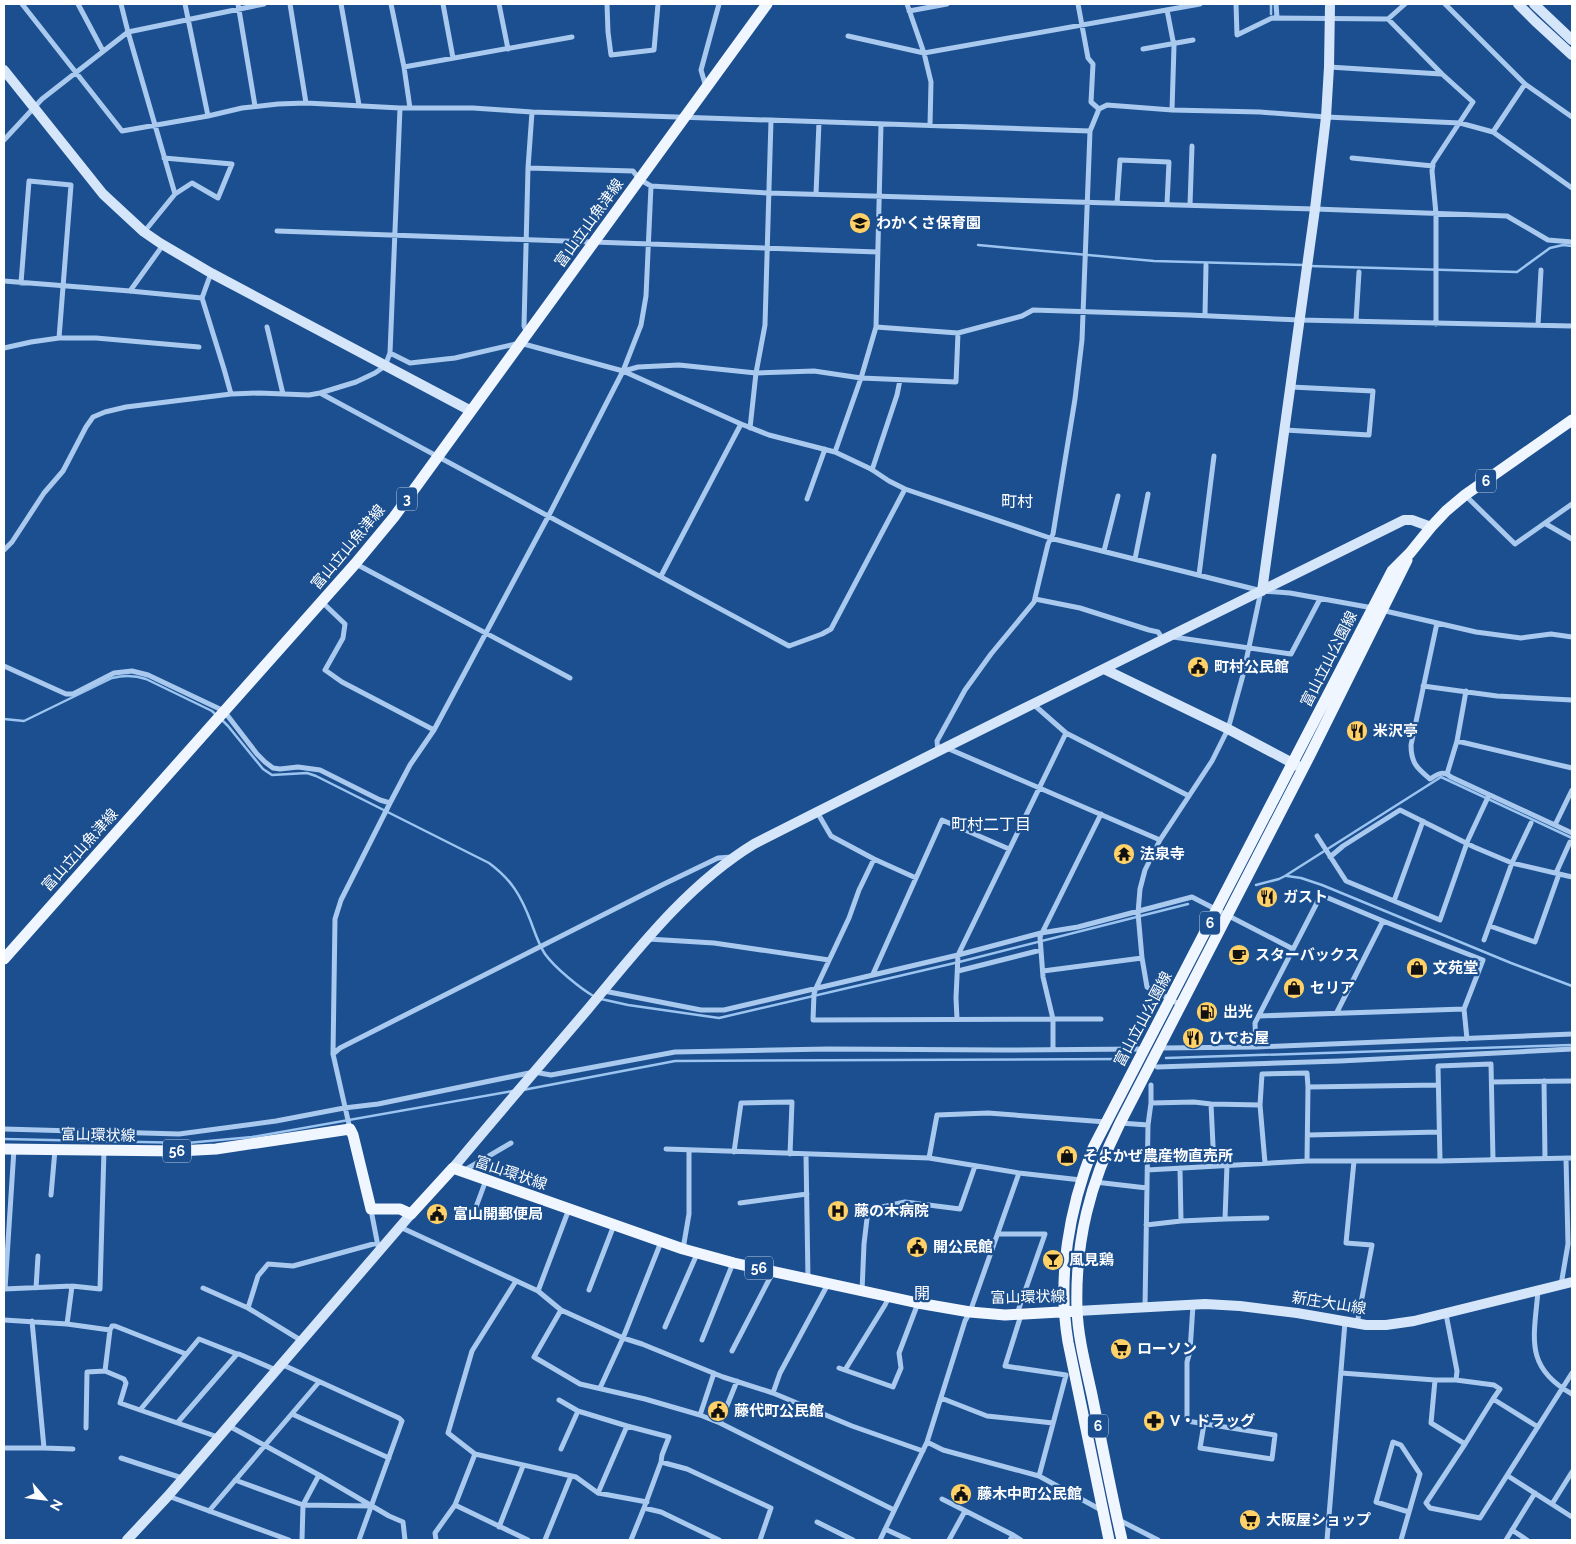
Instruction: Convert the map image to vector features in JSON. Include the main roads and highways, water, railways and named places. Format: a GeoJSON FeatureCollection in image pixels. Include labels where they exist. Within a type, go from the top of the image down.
{"type":"FeatureCollection","features":[{"type":"Feature","properties":{"kind":"main road","name":"富山立山魚津線"},"geometry":{"type":"LineString","coordinates":[[5,955],[356,564],[394,517],[767,4]]}},
{"type":"Feature","properties":{"kind":"main road","name":"富山立山公園線"},"geometry":{"type":"LineString","coordinates":[[1109,1540],[1068,1342],[1065,1312],[1065,1277],[1072,1217],[1081,1180],[1093,1148],[1144,1049],[1175,1002],[1298,766],[1377,609],[1400,576],[1410,553],[1446,511],[1465,495],[1572,420]]}},
{"type":"Feature","properties":{"kind":"main road","name":"富山立山公園線"},"geometry":{"type":"LineString","coordinates":[[1122,1540],[1078,1330],[1079,1251],[1083,1226],[1103,1158],[1158,1048],[1175,1002]]}},
{"type":"Feature","properties":{"kind":"main road","name":"富山環状線"},"geometry":{"type":"LineString","coordinates":[[9,1149],[178,1151],[216,1149],[349,1127],[353,1134],[371,1209],[400,1209],[411,1214],[458,1170],[683,1249],[773,1272],[918,1303],[970,1312],[1005,1316],[1077,1311]]}},
{"type":"Feature","properties":{"kind":"waterway"},"geometry":{"type":"LineString","coordinates":[[1271,4],[1271,14]]}},
{"type":"Feature","properties":{"kind":"waterway"},"geometry":{"type":"LineString","coordinates":[[978,245],[1154,261],[1303,265]]}},
{"type":"Feature","properties":{"kind":"waterway"},"geometry":{"type":"LineString","coordinates":[[1309,266],[1517,272],[1550,248],[1563,245],[1572,246]]}},
{"type":"Feature","properties":{"kind":"waterway"},"geometry":{"type":"LineString","coordinates":[[4,719],[24,721],[112,678],[121,676],[146,679],[212,711],[217,716]]}},
{"type":"Feature","properties":{"kind":"waterway"},"geometry":{"type":"LineString","coordinates":[[221,719],[263,769],[272,775],[307,773],[316,776],[489,863],[510,882],[519,896],[545,954],[568,978],[595,997]]}},
{"type":"Feature","properties":{"kind":"waterway"},"geometry":{"type":"LineString","coordinates":[[1256,885],[1285,876],[1441,777],[1572,838]]}},
{"type":"Feature","properties":{"kind":"waterway"},"geometry":{"type":"LineString","coordinates":[[1287,876],[1301,878],[1322,885],[1511,963],[1572,986]]}},
{"type":"Feature","properties":{"kind":"waterway"},"geometry":{"type":"LineString","coordinates":[[601,999],[628,1005],[719,1018],[959,962],[1188,904]]}},
{"type":"Feature","properties":{"kind":"waterway"},"geometry":{"type":"LineString","coordinates":[[1166,1058],[1572,1045]]}},
{"type":"Feature","properties":{"kind":"waterway"},"geometry":{"type":"LineString","coordinates":[[523,1090],[675,1061],[1126,1059]]}},
{"type":"Feature","properties":{"kind":"waterway"},"geometry":{"type":"LineString","coordinates":[[4,1139],[187,1143],[252,1137],[513,1091]]}},
{"type":"Feature","properties":{"kind":"place","name":"わかくさ保育園"},"geometry":{"type":"Point","coordinates":[860,223]}},
{"type":"Feature","properties":{"kind":"place","name":"町村公民館"},"geometry":{"type":"Point","coordinates":[1198,667]}},
{"type":"Feature","properties":{"kind":"place","name":"米沢亭"},"geometry":{"type":"Point","coordinates":[1357,731]}},
{"type":"Feature","properties":{"kind":"place","name":"法泉寺"},"geometry":{"type":"Point","coordinates":[1124,854]}},
{"type":"Feature","properties":{"kind":"place","name":"ガスト"},"geometry":{"type":"Point","coordinates":[1267,897]}},
{"type":"Feature","properties":{"kind":"place","name":"スターバックス"},"geometry":{"type":"Point","coordinates":[1239,955]}},
{"type":"Feature","properties":{"kind":"place","name":"文苑堂"},"geometry":{"type":"Point","coordinates":[1417,968]}},
{"type":"Feature","properties":{"kind":"place","name":"セリア"},"geometry":{"type":"Point","coordinates":[1294,988]}},
{"type":"Feature","properties":{"kind":"place","name":"出光"},"geometry":{"type":"Point","coordinates":[1207,1012]}},
{"type":"Feature","properties":{"kind":"place","name":"ひでお屋"},"geometry":{"type":"Point","coordinates":[1193,1038]}},
{"type":"Feature","properties":{"kind":"place","name":"そよかぜ農産物直売所"},"geometry":{"type":"Point","coordinates":[1067,1156]}},
{"type":"Feature","properties":{"kind":"place","name":"藤の木病院"},"geometry":{"type":"Point","coordinates":[838,1211]}},
{"type":"Feature","properties":{"kind":"place","name":"富山開郵便局"},"geometry":{"type":"Point","coordinates":[437,1214]}},
{"type":"Feature","properties":{"kind":"place","name":"開公民館"},"geometry":{"type":"Point","coordinates":[917,1247]}},
{"type":"Feature","properties":{"kind":"place","name":"風見鶏"},"geometry":{"type":"Point","coordinates":[1053,1260]}},
{"type":"Feature","properties":{"kind":"place","name":"ローソン"},"geometry":{"type":"Point","coordinates":[1121,1349]}},
{"type":"Feature","properties":{"kind":"place","name":"藤代町公民館"},"geometry":{"type":"Point","coordinates":[718,1411]}},
{"type":"Feature","properties":{"kind":"place","name":"V・ドラッグ"},"geometry":{"type":"Point","coordinates":[1154,1421]}},
{"type":"Feature","properties":{"kind":"place","name":"藤木中町公民館"},"geometry":{"type":"Point","coordinates":[961,1494]}},
{"type":"Feature","properties":{"kind":"place","name":"大阪屋ショップ"},"geometry":{"type":"Point","coordinates":[1250,1520]}},
{"type":"Feature","properties":{"kind":"district","name":"町村"},"geometry":{"type":"Point","coordinates":[1017,501]}},
{"type":"Feature","properties":{"kind":"district","name":"町村二丁目"},"geometry":{"type":"Point","coordinates":[991,824]}},
{"type":"Feature","properties":{"kind":"district","name":"開"},"geometry":{"type":"Point","coordinates":[922,1293]}}]}
